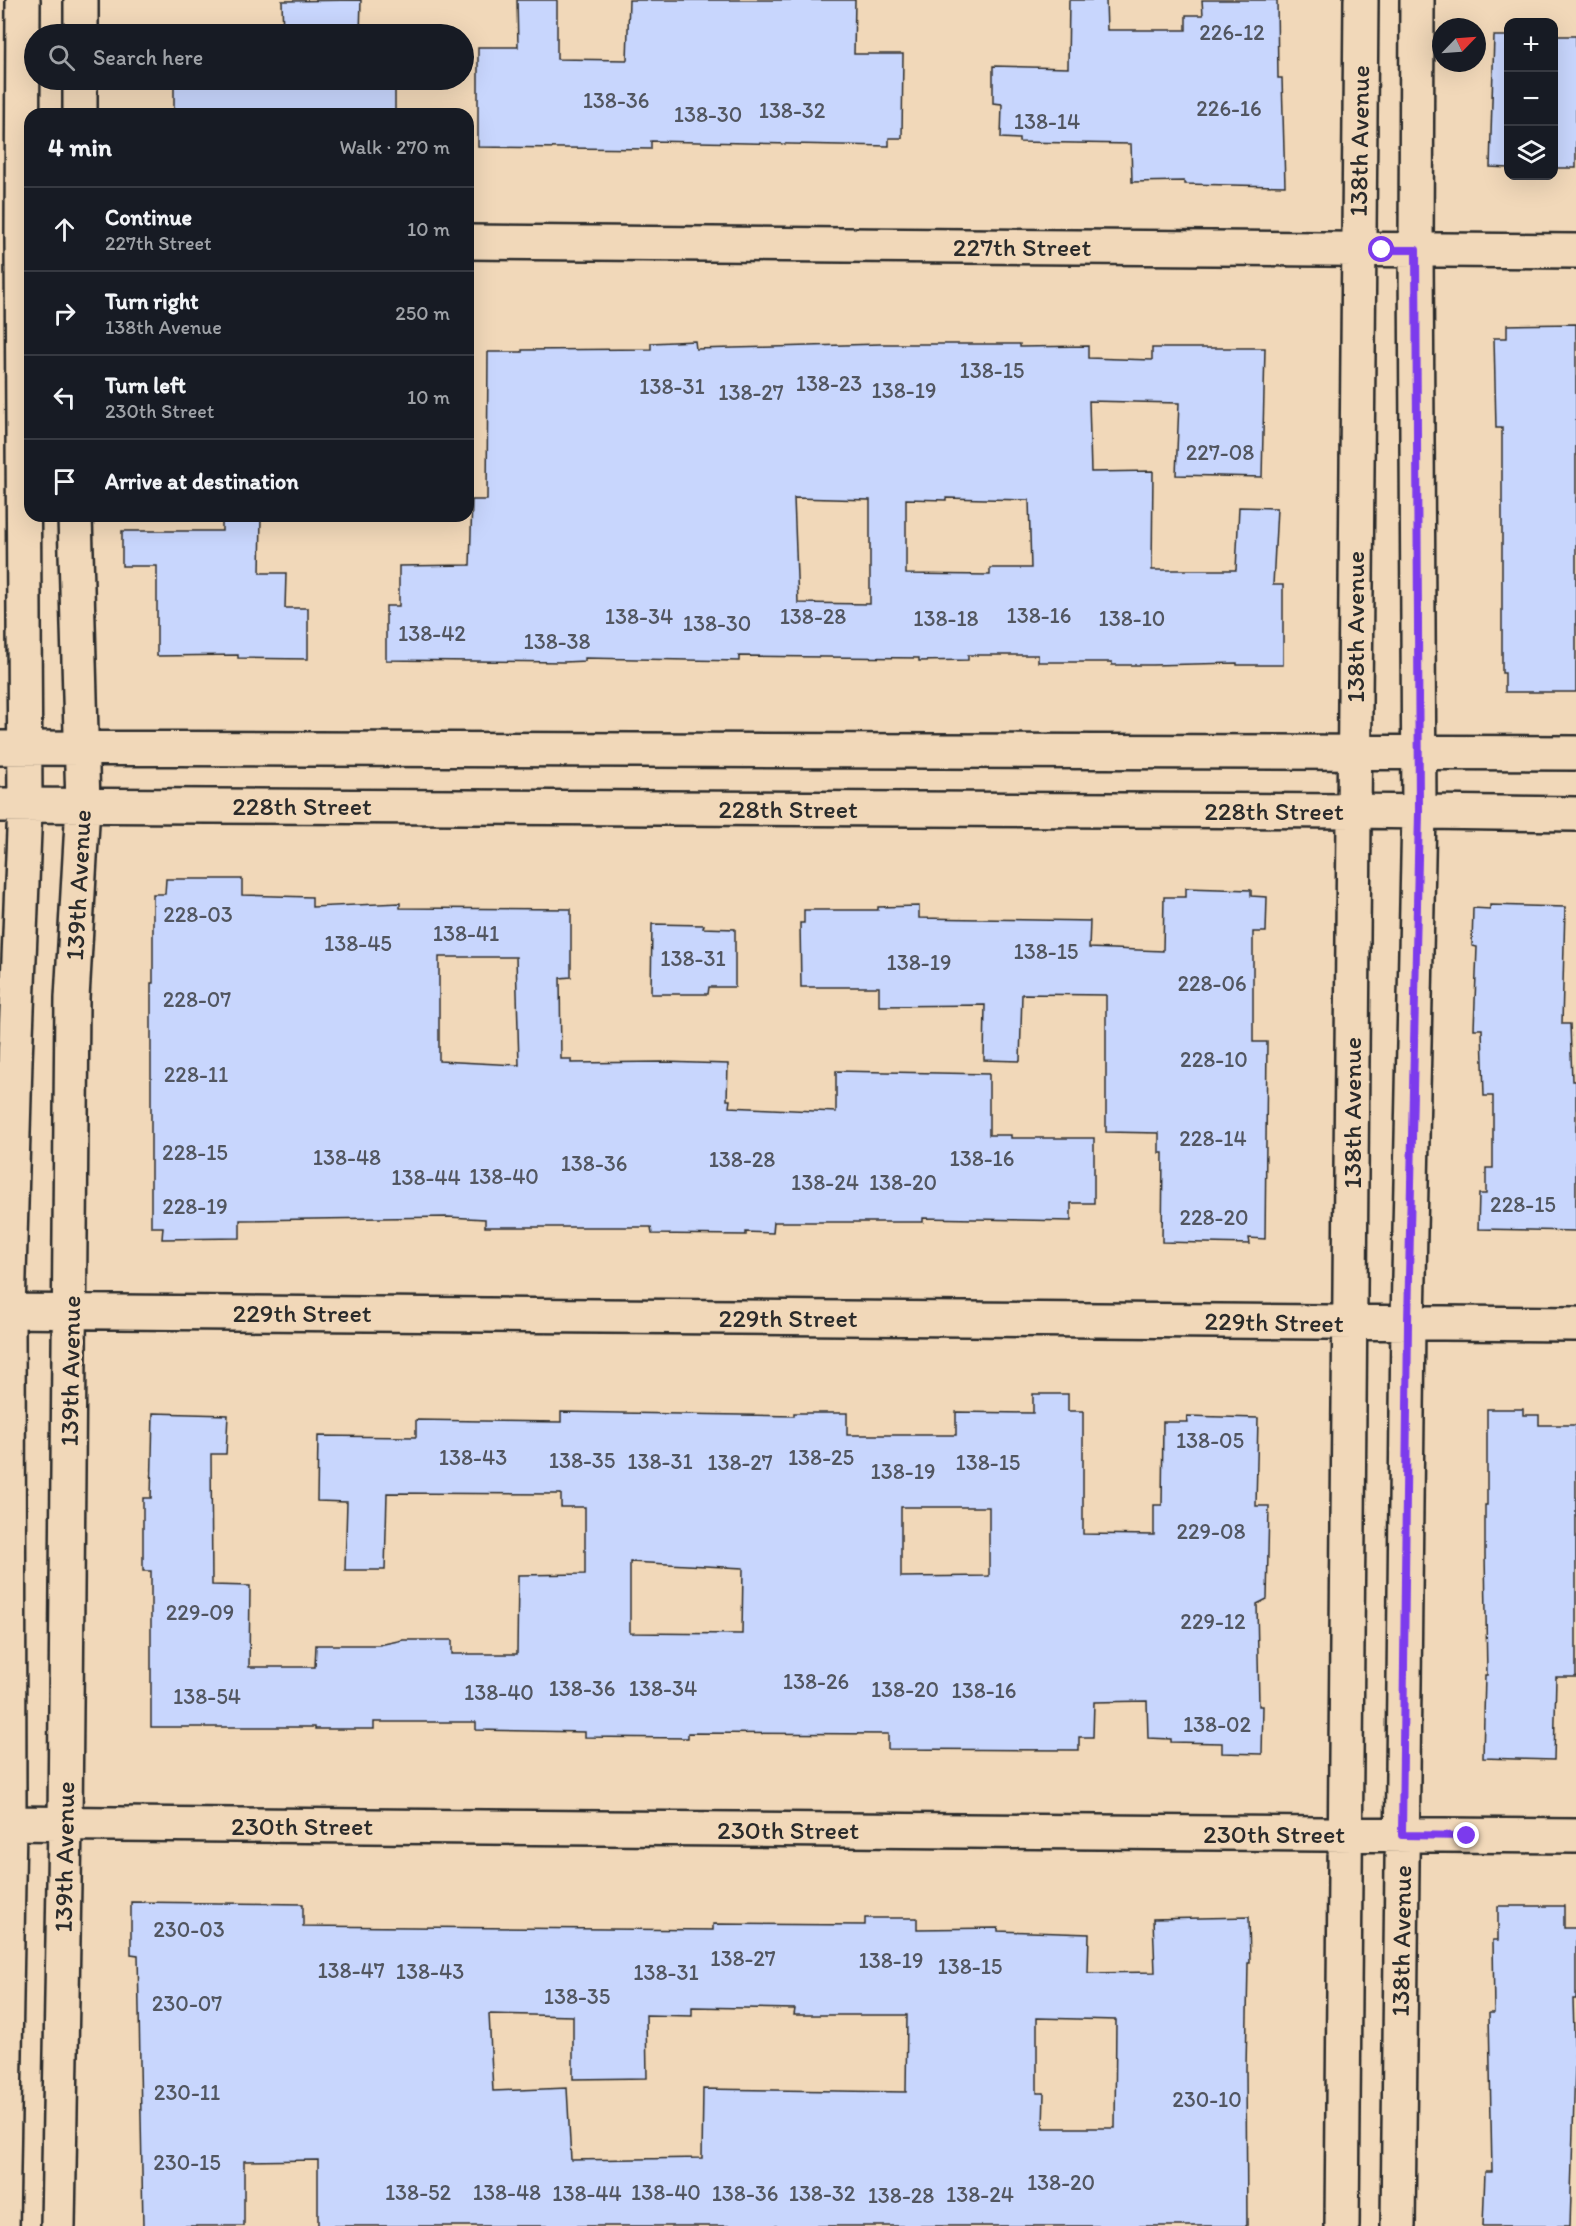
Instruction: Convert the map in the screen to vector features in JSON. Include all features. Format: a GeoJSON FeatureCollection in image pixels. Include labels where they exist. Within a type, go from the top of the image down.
{"type":"FeatureCollection","features":[{"type":"Feature","properties":{"kind":"street"},"geometry":{"type":"LineString","coordinates":[[2,2226],[4,1311],[12,805],[17,239],[23,0]]}},
{"type":"Feature","properties":{"kind":"street"},"geometry":{"type":"LineString","coordinates":[[81,0],[81,24]]}},
{"type":"Feature","properties":{"kind":"street","name":"138th Avenue"},"geometry":{"type":"LineString","coordinates":[[1342,2226],[1361,0]]}},
{"type":"Feature","properties":{"kind":"street","name":"138th Avenue"},"geometry":{"type":"LineString","coordinates":[[1398,2226],[1408,1323],[1419,812],[1417,0]]}},
{"type":"Feature","properties":{"kind":"street"},"geometry":{"type":"LineString","coordinates":[[80,90],[80,108]]}},
{"type":"Feature","properties":{"kind":"street","name":"227th Street"},"geometry":{"type":"LineString","coordinates":[[474,242],[1576,251]]}},
{"type":"Feature","properties":{"kind":"street","name":"139th Avenue"},"geometry":{"type":"LineString","coordinates":[[58,2226],[71,1311],[72,998],[83,805],[75,522]]}},
{"type":"Feature","properties":{"kind":"street"},"geometry":{"type":"LineString","coordinates":[[12,748],[1576,753]]}},
{"type":"Feature","properties":{"kind":"street","name":"228th Street"},"geometry":{"type":"LineString","coordinates":[[12,805],[1576,814]]}},
{"type":"Feature","properties":{"kind":"street","name":"229th Street"},"geometry":{"type":"LineString","coordinates":[[4,1311],[1576,1324]]}},
{"type":"Feature","properties":{"kind":"street","name":"230th Street"},"geometry":{"type":"LineString","coordinates":[[4,1823],[1576,1836]]}},
{"type":"Feature","properties":{"kind":"building"},"geometry":{"type":"Polygon","coordinates":[[[361,0],[360,24],[283,24],[282,1],[361,0]]]}},
{"type":"Feature","properties":{"kind":"building"},"geometry":{"type":"Polygon","coordinates":[[[517,0],[557,0],[557,59],[627,60],[629,0],[855,0],[854,54],[903,54],[902,138],[889,138],[889,146],[651,141],[651,149],[478,147],[478,47],[518,47],[517,0]]]}},
{"type":"Feature","properties":{"kind":"building"},"geometry":{"type":"Polygon","coordinates":[[[1069,0],[1106,0],[1107,30],[1186,30],[1186,15],[1203,15],[1202,0],[1277,0],[1278,78],[1282,78],[1285,186],[1184,184],[1184,181],[1132,182],[1131,144],[1019,142],[1019,139],[1001,138],[1002,104],[993,103],[993,66],[1068,68],[1069,0]]]}},
{"type":"Feature","properties":{"kind":"building"},"geometry":{"type":"Polygon","coordinates":[[[1494,36],[1504,36],[1504,168],[1490,167],[1494,36]]]}},
{"type":"Feature","properties":{"kind":"building"},"geometry":{"type":"Polygon","coordinates":[[[1558,36],[1576,36],[1576,168],[1558,168],[1558,36]]]}},
{"type":"Feature","properties":{"kind":"building"},"geometry":{"type":"Polygon","coordinates":[[[174,90],[395,90],[395,108],[174,108],[174,90]]]}},
{"type":"Feature","properties":{"kind":"building"},"geometry":{"type":"Polygon","coordinates":[[[1576,324],[1576,692],[1505,692],[1505,673],[1502,673],[1502,428],[1496,428],[1494,338],[1507,338],[1507,325],[1576,324]]]}},
{"type":"Feature","properties":{"kind":"building"},"geometry":{"type":"Polygon","coordinates":[[[695,341],[696,349],[880,344],[1020,344],[1020,347],[1088,346],[1088,358],[1152,360],[1152,348],[1265,348],[1262,477],[1176,475],[1179,403],[1089,401],[1091,472],[1153,471],[1152,570],[1236,570],[1239,507],[1277,508],[1273,585],[1283,585],[1283,665],[1237,665],[1237,663],[1112,665],[1112,662],[1038,662],[1038,655],[968,655],[968,660],[919,661],[919,658],[739,656],[739,661],[585,658],[585,661],[564,662],[386,660],[386,606],[399,606],[399,566],[470,565],[474,500],[487,500],[488,352],[651,349],[651,343],[695,341]],[[794,498],[798,603],[870,604],[870,500],[794,498]],[[906,499],[906,574],[990,575],[990,568],[1031,568],[1029,500],[906,499]]]}},
{"type":"Feature","properties":{"kind":"building"},"geometry":{"type":"Polygon","coordinates":[[[222,522],[261,522],[260,573],[286,573],[285,608],[308,608],[308,659],[238,658],[238,655],[157,656],[157,566],[122,566],[122,531],[222,531],[222,522]]]}},
{"type":"Feature","properties":{"kind":"building"},"geometry":{"type":"Polygon","coordinates":[[[166,879],[242,879],[242,895],[312,897],[312,907],[400,903],[400,908],[571,909],[571,977],[560,978],[561,1059],[571,1059],[571,1063],[728,1064],[727,1100],[730,1100],[729,1107],[836,1112],[836,1071],[989,1074],[989,1135],[1011,1135],[1011,1138],[1094,1138],[1094,1203],[1071,1203],[1071,1221],[923,1218],[923,1222],[774,1222],[773,1233],[746,1232],[746,1235],[652,1234],[651,1227],[485,1227],[485,1219],[448,1217],[240,1220],[240,1238],[162,1239],[163,1227],[151,1227],[151,983],[153,983],[153,894],[165,894],[166,879]],[[439,957],[439,1061],[519,1065],[516,957],[439,957]]]}},
{"type":"Feature","properties":{"kind":"building"},"geometry":{"type":"Polygon","coordinates":[[[1186,888],[1251,890],[1251,896],[1267,897],[1266,932],[1253,932],[1253,1042],[1267,1042],[1265,1239],[1249,1238],[1250,1244],[1162,1242],[1163,1153],[1159,1153],[1159,1133],[1106,1132],[1106,995],[1022,994],[1020,1061],[984,1060],[985,1005],[879,1006],[879,987],[801,987],[800,923],[804,923],[804,910],[878,910],[878,907],[919,906],[919,918],[1090,921],[1089,948],[1163,951],[1164,897],[1186,897],[1186,888]]]}},
{"type":"Feature","properties":{"kind":"building"},"geometry":{"type":"Polygon","coordinates":[[[1490,905],[1565,907],[1562,1024],[1570,1024],[1572,1081],[1576,1081],[1576,1231],[1478,1229],[1479,1194],[1486,1194],[1486,1168],[1493,1168],[1493,1096],[1484,1096],[1482,1029],[1474,1029],[1477,947],[1472,946],[1473,908],[1490,909],[1490,905]]]}},
{"type":"Feature","properties":{"kind":"building"},"geometry":{"type":"Polygon","coordinates":[[[652,924],[704,925],[703,928],[735,929],[735,987],[709,987],[708,994],[651,994],[652,924]]]}},
{"type":"Feature","properties":{"kind":"building"},"geometry":{"type":"Polygon","coordinates":[[[1033,1394],[1068,1394],[1068,1411],[1083,1411],[1083,1534],[1154,1535],[1154,1505],[1162,1505],[1163,1422],[1188,1422],[1187,1416],[1258,1418],[1256,1506],[1269,1506],[1267,1599],[1257,1604],[1259,1706],[1263,1706],[1262,1754],[1222,1753],[1222,1743],[1171,1742],[1171,1739],[1148,1738],[1147,1701],[1094,1702],[1093,1737],[1079,1737],[1079,1750],[888,1749],[888,1734],[688,1733],[688,1738],[585,1737],[585,1732],[476,1730],[476,1722],[374,1722],[374,1729],[151,1727],[151,1571],[143,1571],[143,1498],[151,1498],[153,1413],[228,1415],[226,1454],[211,1454],[212,1585],[250,1586],[249,1667],[315,1667],[316,1645],[379,1645],[403,1640],[452,1640],[452,1654],[517,1654],[518,1575],[585,1574],[585,1507],[561,1507],[561,1494],[387,1493],[385,1570],[345,1570],[347,1502],[317,1501],[318,1436],[416,1437],[416,1420],[561,1422],[561,1412],[794,1416],[794,1413],[847,1413],[847,1435],[956,1435],[956,1412],[1033,1413],[1033,1394]],[[901,1507],[901,1577],[989,1576],[989,1507],[901,1507]],[[630,1562],[630,1633],[742,1634],[743,1568],[630,1562]]]}},
{"type":"Feature","properties":{"kind":"building"},"geometry":{"type":"Polygon","coordinates":[[[1487,1409],[1523,1409],[1523,1415],[1539,1415],[1539,1425],[1576,1425],[1576,1677],[1556,1677],[1554,1760],[1483,1758],[1485,1675],[1487,1675],[1485,1505],[1487,1505],[1487,1409]]]}},
{"type":"Feature","properties":{"kind":"building"},"geometry":{"type":"Polygon","coordinates":[[[131,1902],[303,1904],[303,1926],[713,1930],[713,1924],[865,1925],[865,1918],[917,1918],[917,1929],[998,1928],[998,1931],[1089,1934],[1088,1973],[1155,1972],[1153,1919],[1249,1917],[1250,1963],[1248,1963],[1246,2068],[1247,2226],[318,2226],[318,2160],[244,2161],[244,2226],[143,2226],[138,1955],[131,1954],[131,1902]],[[692,2007],[692,2016],[646,2015],[647,2078],[573,2079],[573,2016],[489,2014],[493,2091],[567,2088],[571,2160],[702,2158],[703,2089],[906,2092],[907,2015],[794,2015],[795,2009],[692,2007]],[[1037,2018],[1037,2093],[1044,2093],[1043,2128],[1115,2128],[1116,2020],[1037,2018]]]}},
{"type":"Feature","properties":{"kind":"building"},"geometry":{"type":"Polygon","coordinates":[[[1498,1906],[1564,1906],[1564,1928],[1576,1928],[1570,2226],[1483,2226],[1485,2172],[1492,2172],[1489,2013],[1494,2013],[1493,1940],[1498,1940],[1498,1906]]]}},
{"type":"Feature","properties":{"kind":"route"},"geometry":{"type":"LineString","coordinates":[[1382,250],[1416,250],[1419,812],[1408,1323],[1402,1835],[1467,1836]]}}]}
